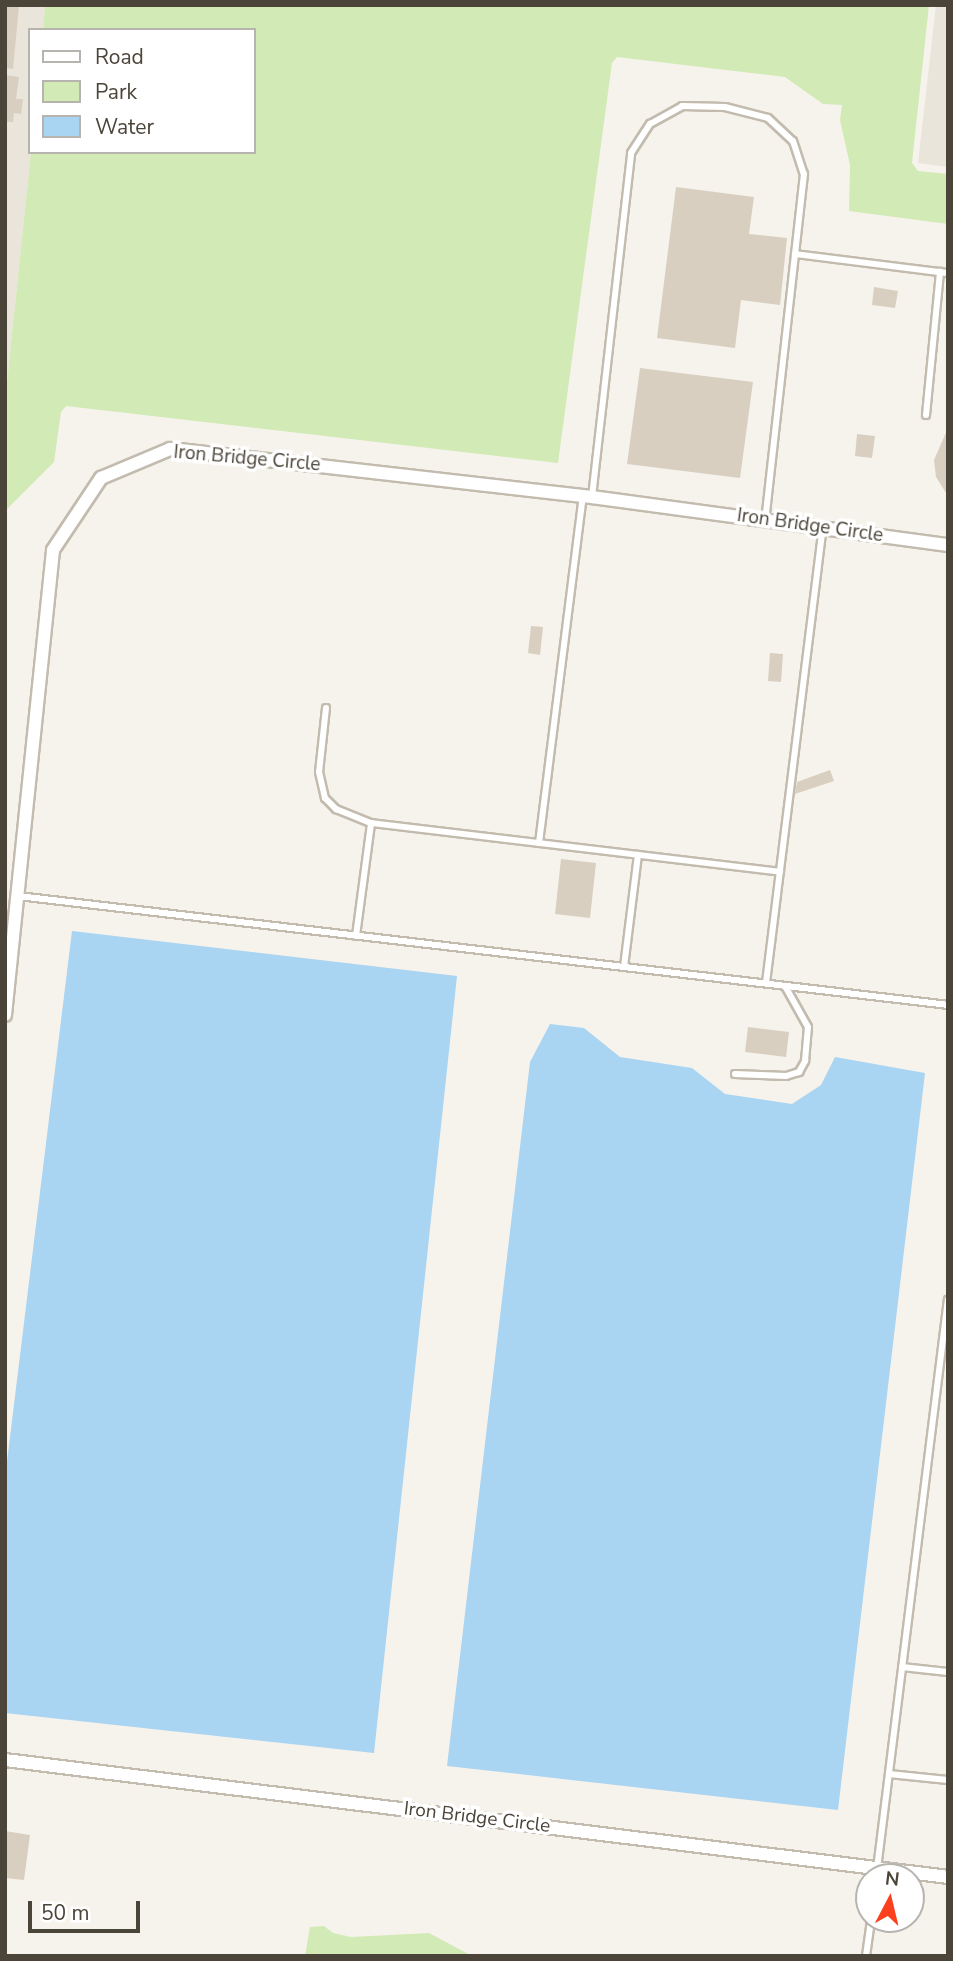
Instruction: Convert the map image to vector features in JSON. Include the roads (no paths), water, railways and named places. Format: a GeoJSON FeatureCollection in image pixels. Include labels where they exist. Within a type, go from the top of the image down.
{"type":"FeatureCollection","features":[{"type":"Feature","properties":{"kind":"street","name":"Iron Bridge Circle"},"geometry":{"type":"LineString","coordinates":[[5,1016],[53,550],[101,478],[170,449],[587,496],[948,545]]}},
{"type":"Feature","properties":{"kind":"street","name":"Iron Bridge Circle"},"geometry":{"type":"LineString","coordinates":[[5,1760],[855,1870]]}},
{"type":"Feature","properties":{"kind":"street","name":"Iron Bridge Circle"},"geometry":{"type":"LineString","coordinates":[[925,1876],[948,1877]]}},
{"type":"Feature","properties":{"kind":"lane"},"geometry":{"type":"LineString","coordinates":[[539,843],[631,153],[650,124],[682,106],[725,107],[768,118],[793,141],[804,174],[765,520]]}},
{"type":"Feature","properties":{"kind":"lane"},"geometry":{"type":"LineString","coordinates":[[795,254],[944,272],[926,415]]}},
{"type":"Feature","properties":{"kind":"lane"},"geometry":{"type":"LineString","coordinates":[[766,983],[823,528]]}},
{"type":"Feature","properties":{"kind":"lane"},"geometry":{"type":"LineString","coordinates":[[326,708],[319,772],[325,798],[336,809],[371,823],[780,872]]}},
{"type":"Feature","properties":{"kind":"lane"},"geometry":{"type":"LineString","coordinates":[[356,936],[371,823]]}},
{"type":"Feature","properties":{"kind":"lane"},"geometry":{"type":"LineString","coordinates":[[624,967],[638,855]]}},
{"type":"Feature","properties":{"kind":"lane"},"geometry":{"type":"LineString","coordinates":[[18,896],[948,1005]]}},
{"type":"Feature","properties":{"kind":"lane"},"geometry":{"type":"LineString","coordinates":[[735,1074],[769,1078],[799,1072],[805,1061],[808,1027],[785,986]]}},
{"type":"Feature","properties":{"kind":"lane"},"geometry":{"type":"LineString","coordinates":[[878,1863],[902,1667],[944,1369],[948,1299]]}},
{"type":"Feature","properties":{"kind":"lane"},"geometry":{"type":"LineString","coordinates":[[902,1667],[948,1672]]}},
{"type":"Feature","properties":{"kind":"lane"},"geometry":{"type":"LineString","coordinates":[[889,1774],[948,1780]]}},
{"type":"Feature","properties":{"kind":"lane"},"geometry":{"type":"LineString","coordinates":[[866,1956],[869,1933]]}},
{"type":"Feature","properties":{"kind":"water"},"geometry":{"type":"Polygon","coordinates":[[[72,931],[457,976],[374,1753],[5,1713],[5,1478],[72,931]]]}},
{"type":"Feature","properties":{"kind":"water"},"geometry":{"type":"Polygon","coordinates":[[[550,1024],[584,1028],[620,1057],[692,1068],[725,1094],[792,1104],[821,1085],[835,1057],[925,1073],[838,1810],[447,1766],[530,1062],[550,1024]]]}}]}
